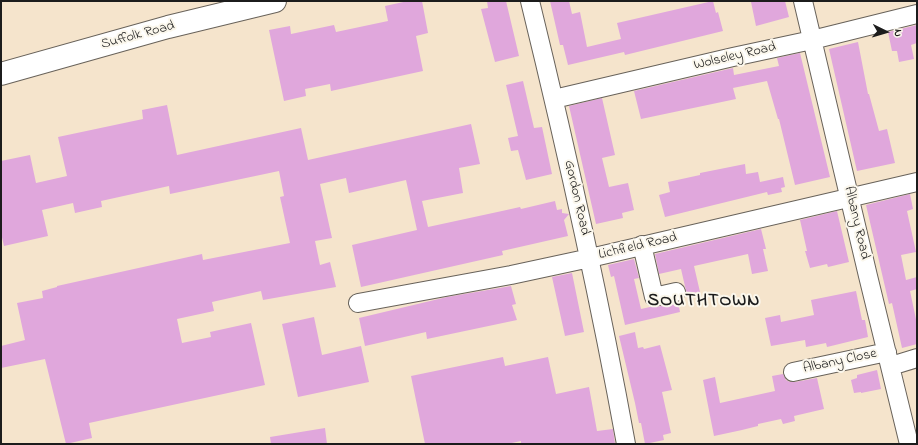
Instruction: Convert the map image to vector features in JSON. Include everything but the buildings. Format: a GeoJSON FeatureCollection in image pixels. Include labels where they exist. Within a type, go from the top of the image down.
{"type":"FeatureCollection","features":[{"type":"Feature","properties":{"kind":"street","name":"Suffolk Road"},"geometry":{"type":"LineString","coordinates":[[1,74],[168,27],[275,1]]}},
{"type":"Feature","properties":{"kind":"street","name":"Gordon Road"},"geometry":{"type":"LineString","coordinates":[[530,1],[590,258],[626,444]]}},
{"type":"Feature","properties":{"kind":"street","name":"Albany Road"},"geometry":{"type":"LineString","coordinates":[[803,1],[909,444]]}},
{"type":"Feature","properties":{"kind":"street","name":"Wolseley Road"},"geometry":{"type":"LineString","coordinates":[[554,100],[917,14]]}},
{"type":"Feature","properties":{"kind":"street","name":"Lichfield Road"},"geometry":{"type":"LineString","coordinates":[[358,303],[512,275],[917,182]]}},
{"type":"Feature","properties":{"kind":"street"},"geometry":{"type":"LineString","coordinates":[[642,245],[654,297],[676,292]]}},
{"type":"Feature","properties":{"kind":"street","name":"Albany Close"},"geometry":{"type":"LineString","coordinates":[[793,372],[889,359],[917,358]]}},
{"type":"Feature","properties":{"kind":"district","name":"SOUTHTOWN"},"geometry":{"type":"Point","coordinates":[704,302]}}]}
